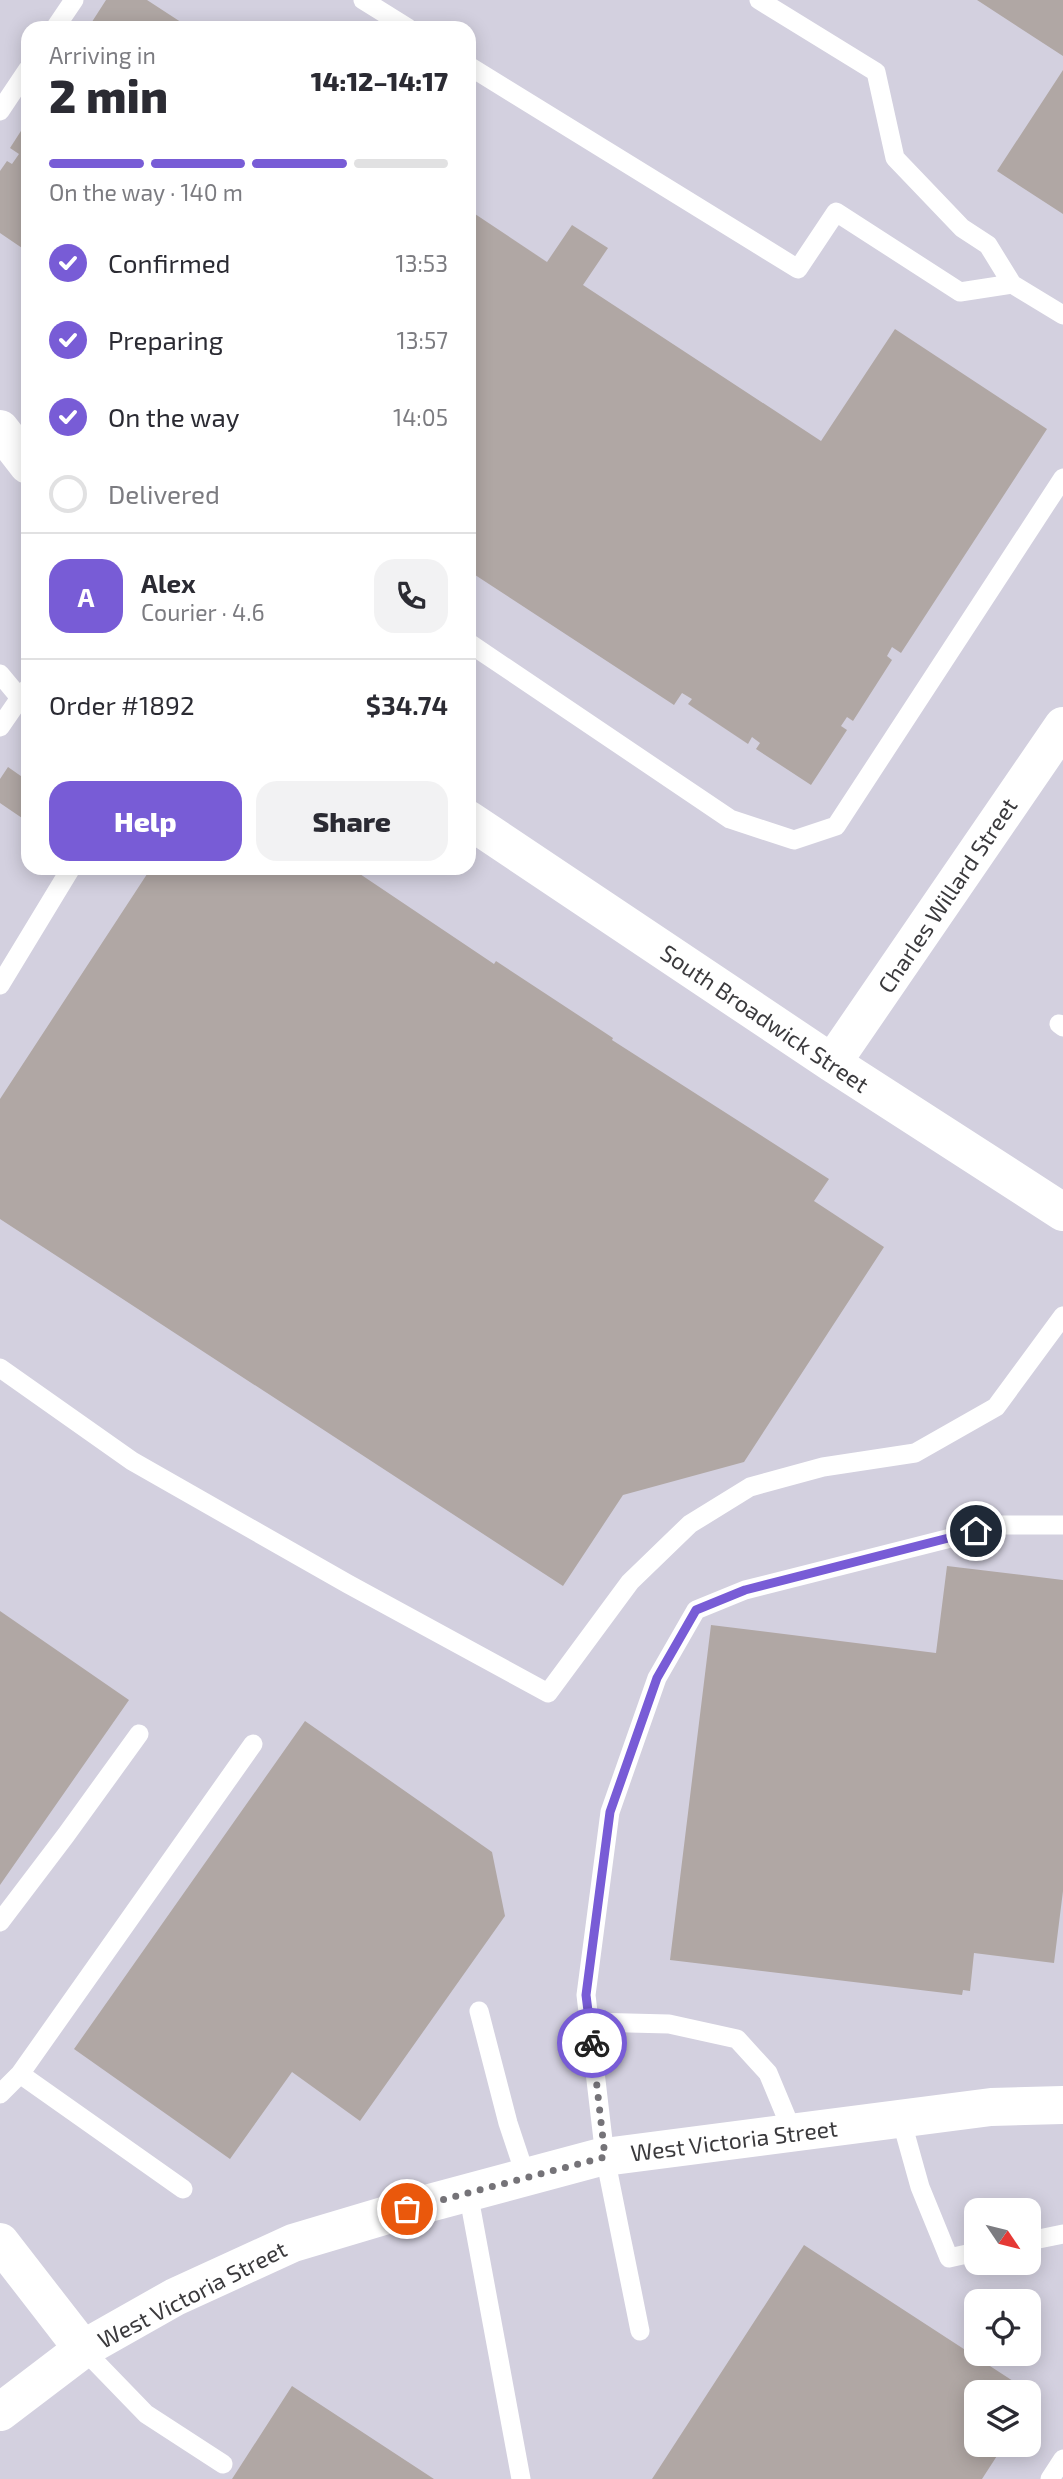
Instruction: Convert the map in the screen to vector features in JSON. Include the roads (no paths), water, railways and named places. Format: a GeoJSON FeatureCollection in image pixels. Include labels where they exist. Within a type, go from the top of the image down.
{"type":"FeatureCollection","features":[{"type":"Feature","properties":{"kind":"street"},"geometry":{"type":"LineString","coordinates":[[0,429],[21,457]]}},
{"type":"Feature","properties":{"kind":"street","name":"Charles Willard Street"},"geometry":{"type":"LineString","coordinates":[[832,1063],[1063,726]]}},
{"type":"Feature","properties":{"kind":"street","name":"South Broadwick Street"},"geometry":{"type":"LineString","coordinates":[[476,825],[832,1063],[1063,1212]]}},
{"type":"Feature","properties":{"kind":"street","name":"West Victoria Street"},"geometry":{"type":"LineString","coordinates":[[0,2412],[83,2350],[175,2297],[293,2243],[605,2157],[991,2107],[1063,2105]]}},
{"type":"Feature","properties":{"kind":"street"},"geometry":{"type":"LineString","coordinates":[[0,2242],[83,2350]]}},
{"type":"Feature","properties":{"kind":"lane"},"geometry":{"type":"LineString","coordinates":[[60,21],[74,0]]}},
{"type":"Feature","properties":{"kind":"lane"},"geometry":{"type":"LineString","coordinates":[[363,0],[397,21]]}},
{"type":"Feature","properties":{"kind":"lane"},"geometry":{"type":"LineString","coordinates":[[759,0],[876,72],[895,158],[962,228],[988,245],[1012,284],[1063,315]]}},
{"type":"Feature","properties":{"kind":"lane"},"geometry":{"type":"LineString","coordinates":[[476,70],[798,270],[836,212],[960,292],[1012,284]]}},
{"type":"Feature","properties":{"kind":"lane"},"geometry":{"type":"LineString","coordinates":[[0,111],[21,80]]}},
{"type":"Feature","properties":{"kind":"lane"},"geometry":{"type":"LineString","coordinates":[[476,648],[730,819],[794,840],[836,826],[1063,478]]}},
{"type":"Feature","properties":{"kind":"lane"},"geometry":{"type":"LineString","coordinates":[[0,674],[21,691]]}},
{"type":"Feature","properties":{"kind":"lane"},"geometry":{"type":"LineString","coordinates":[[0,727],[21,697]]}},
{"type":"Feature","properties":{"kind":"lane"},"geometry":{"type":"LineString","coordinates":[[0,985],[67,875]]}},
{"type":"Feature","properties":{"kind":"lane"},"geometry":{"type":"LineString","coordinates":[[0,1368],[132,1461],[348,1584],[548,1693],[630,1582],[690,1524],[750,1487],[822,1467],[915,1453],[996,1408],[1063,1316]]}},
{"type":"Feature","properties":{"kind":"lane"},"geometry":{"type":"LineString","coordinates":[[640,2331],[605,2157],[586,1995],[610,1812],[657,1678],[696,1610],[745,1590],[1002,1525],[1063,1525]]}},
{"type":"Feature","properties":{"kind":"lane"},"geometry":{"type":"LineString","coordinates":[[0,1922],[139,1734]]}},
{"type":"Feature","properties":{"kind":"lane"},"geometry":{"type":"LineString","coordinates":[[0,2094],[20,2074],[47,2039],[253,1744]]}},
{"type":"Feature","properties":{"kind":"lane"},"geometry":{"type":"LineString","coordinates":[[480,2011],[508,2123],[526,2177]]}},
{"type":"Feature","properties":{"kind":"lane"},"geometry":{"type":"LineString","coordinates":[[589,2022],[668,2024],[737,2039],[768,2073],[793,2133]]}},
{"type":"Feature","properties":{"kind":"lane"},"geometry":{"type":"LineString","coordinates":[[20,2074],[183,2189]]}},
{"type":"Feature","properties":{"kind":"lane"},"geometry":{"type":"LineString","coordinates":[[901,2119],[920,2187],[948,2258],[964,2255]]}},
{"type":"Feature","properties":{"kind":"lane"},"geometry":{"type":"LineString","coordinates":[[468,2193],[521,2479]]}},
{"type":"Feature","properties":{"kind":"lane"},"geometry":{"type":"LineString","coordinates":[[1041,2239],[1063,2234]]}},
{"type":"Feature","properties":{"kind":"lane"},"geometry":{"type":"LineString","coordinates":[[83,2350],[146,2414],[223,2464]]}},
{"type":"Feature","properties":{"kind":"lane"},"geometry":{"type":"LineString","coordinates":[[1050,2479],[1063,2459]]}}]}
